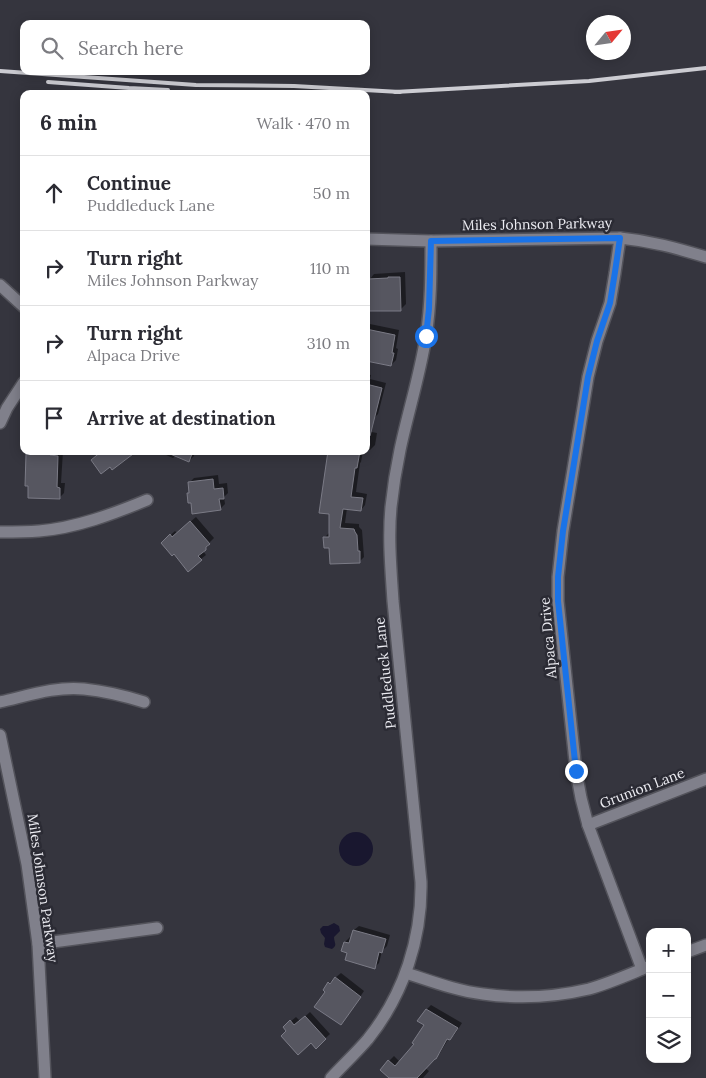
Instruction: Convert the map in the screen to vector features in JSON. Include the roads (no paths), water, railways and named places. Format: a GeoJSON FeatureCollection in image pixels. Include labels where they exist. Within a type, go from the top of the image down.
{"type":"FeatureCollection","features":[{"type":"Feature","properties":{"kind":"street","name":"Miles Johnson Parkway"},"geometry":{"type":"LineString","coordinates":[[370,239],[431,241],[620,238],[673,247],[706,257]]}},
{"type":"Feature","properties":{"kind":"street","name":"Alpaca Drive"},"geometry":{"type":"LineString","coordinates":[[620,238],[610,303],[597,341],[588,377],[563,531],[558,577],[558,601],[576,771],[581,798],[588,824],[646,967]]}},
{"type":"Feature","properties":{"kind":"street","name":"Puddleduck Lane"},"geometry":{"type":"LineString","coordinates":[[331,1078],[368,1038],[396,995],[406,973],[417,933],[421,903],[421,882],[390,568],[390,536],[391,509],[398,459],[419,375],[426,336],[429,309],[431,241]]}},
{"type":"Feature","properties":{"kind":"street"},"geometry":{"type":"LineString","coordinates":[[0,285],[20,303]]}},
{"type":"Feature","properties":{"kind":"street"},"geometry":{"type":"LineString","coordinates":[[0,423],[20,388]]}},
{"type":"Feature","properties":{"kind":"street"},"geometry":{"type":"LineString","coordinates":[[0,532],[40,531],[77,524],[120,511],[147,500]]}},
{"type":"Feature","properties":{"kind":"street"},"geometry":{"type":"LineString","coordinates":[[0,702],[60,689],[83,689],[118,694],[144,702]]}},
{"type":"Feature","properties":{"kind":"street","name":"Miles Johnson Parkway"},"geometry":{"type":"LineString","coordinates":[[0,735],[27,864],[38,944],[45,1078]]}},
{"type":"Feature","properties":{"kind":"street","name":"Grunion Lane"},"geometry":{"type":"LineString","coordinates":[[588,824],[706,779]]}},
{"type":"Feature","properties":{"kind":"street"},"geometry":{"type":"LineString","coordinates":[[38,944],[157,928]]}},
{"type":"Feature","properties":{"kind":"street"},"geometry":{"type":"LineString","coordinates":[[691,950],[706,944]]}},
{"type":"Feature","properties":{"kind":"street"},"geometry":{"type":"LineString","coordinates":[[406,973],[482,994],[538,997],[561,995],[591,988],[617,980],[646,967]]}},
{"type":"Feature","properties":{"kind":"railway"},"geometry":{"type":"LineString","coordinates":[[395,92],[589,81],[706,68]]}},
{"type":"Feature","properties":{"kind":"railway"},"geometry":{"type":"LineString","coordinates":[[0,71],[20,72]]}},
{"type":"Feature","properties":{"kind":"railway"},"geometry":{"type":"LineString","coordinates":[[56,75],[196,85],[294,86],[365,90]]}},
{"type":"Feature","properties":{"kind":"railway"},"geometry":{"type":"LineString","coordinates":[[48,82],[168,90]]}},
{"type":"Feature","properties":{"kind":"railway"},"geometry":{"type":"LineString","coordinates":[[370,90],[400,92]]}}]}
